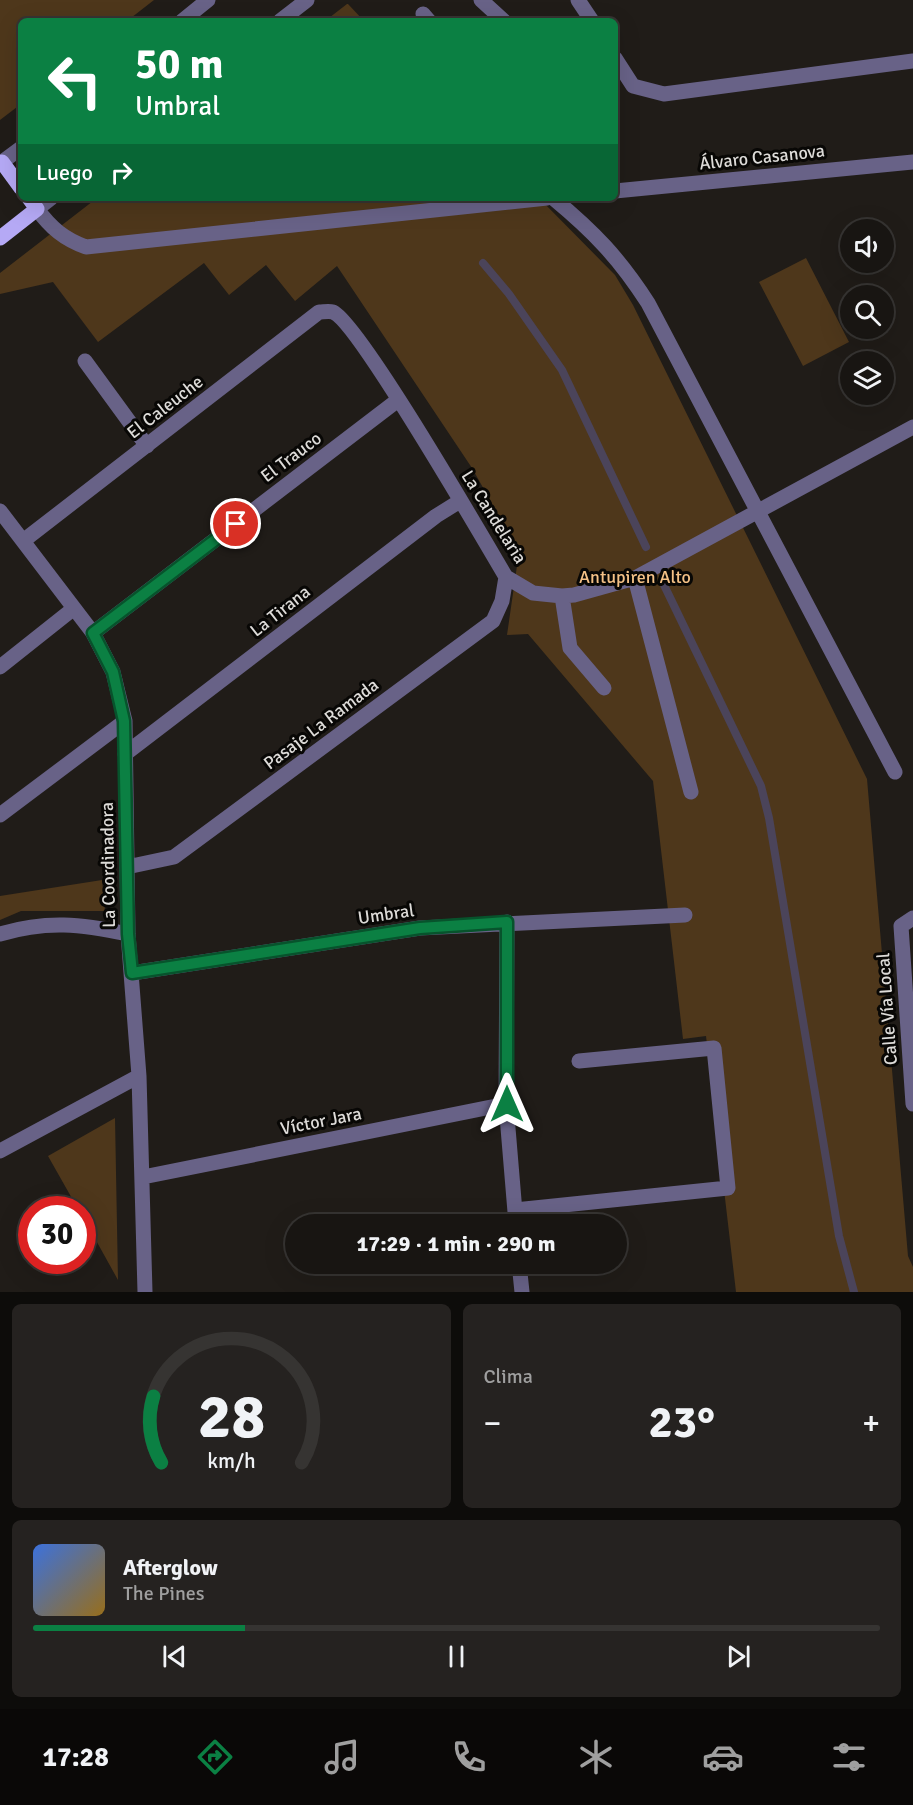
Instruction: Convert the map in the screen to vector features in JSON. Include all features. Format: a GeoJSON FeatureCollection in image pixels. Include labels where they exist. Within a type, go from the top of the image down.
{"type":"FeatureCollection","features":[{"type":"Feature","properties":{"kind":"main road"},"geometry":{"type":"LineString","coordinates":[[1,163],[18,184]]}},
{"type":"Feature","properties":{"kind":"main road"},"geometry":{"type":"LineString","coordinates":[[0,238],[33,203]]}},
{"type":"Feature","properties":{"kind":"street"},"geometry":{"type":"LineString","coordinates":[[186,18],[208,0]]}},
{"type":"Feature","properties":{"kind":"street"},"geometry":{"type":"LineString","coordinates":[[284,18],[307,0]]}},
{"type":"Feature","properties":{"kind":"street"},"geometry":{"type":"LineString","coordinates":[[481,0],[501,18]]}},
{"type":"Feature","properties":{"kind":"street"},"geometry":{"type":"LineString","coordinates":[[578,0],[590,18]]}},
{"type":"Feature","properties":{"kind":"street"},"geometry":{"type":"LineString","coordinates":[[618,63],[633,86],[664,94],[913,62]]}},
{"type":"Feature","properties":{"kind":"street"},"geometry":{"type":"LineString","coordinates":[[1,163],[18,150]]}},
{"type":"Feature","properties":{"kind":"street","name":"Álvaro Casanova"},"geometry":{"type":"LineString","coordinates":[[618,191],[913,162]]}},
{"type":"Feature","properties":{"kind":"street"},"geometry":{"type":"LineString","coordinates":[[33,203],[50,226],[67,240],[86,248],[520,201]]}},
{"type":"Feature","properties":{"kind":"street"},"geometry":{"type":"LineString","coordinates":[[556,201],[601,240],[623,264],[648,303],[895,772]]}},
{"type":"Feature","properties":{"kind":"street","name":"El Caleuche"},"geometry":{"type":"LineString","coordinates":[[23,541],[309,319],[319,312],[333,312]]}},
{"type":"Feature","properties":{"kind":"street","name":"La Candelaria"},"geometry":{"type":"LineString","coordinates":[[333,312],[345,323],[398,399],[506,577],[533,593],[574,595],[635,578],[913,428]]}},
{"type":"Feature","properties":{"kind":"street"},"geometry":{"type":"LineString","coordinates":[[85,362],[147,446]]}},
{"type":"Feature","properties":{"kind":"street","name":"El Trauco"},"geometry":{"type":"LineString","coordinates":[[93,633],[398,399]]}},
{"type":"Feature","properties":{"kind":"street","name":"La Tirana"},"geometry":{"type":"LineString","coordinates":[[125,754],[436,516],[460,501]]}},
{"type":"Feature","properties":{"kind":"street","name":"La Coordinadora"},"geometry":{"type":"LineString","coordinates":[[0,511],[93,633],[113,672],[124,721],[128,934],[139,1076],[146,1292]]}},
{"type":"Feature","properties":{"kind":"street","name":"Pasaje La Ramada"},"geometry":{"type":"LineString","coordinates":[[127,867],[174,857],[493,621],[502,601],[506,577]]}},
{"type":"Feature","properties":{"kind":"street"},"geometry":{"type":"LineString","coordinates":[[635,578],[691,792]]}},
{"type":"Feature","properties":{"kind":"street"},"geometry":{"type":"LineString","coordinates":[[562,596],[570,648],[604,688]]}},
{"type":"Feature","properties":{"kind":"street"},"geometry":{"type":"LineString","coordinates":[[0,667],[73,609]]}},
{"type":"Feature","properties":{"kind":"street"},"geometry":{"type":"LineString","coordinates":[[0,815],[124,721]]}},
{"type":"Feature","properties":{"kind":"street","name":"Umbral"},"geometry":{"type":"LineString","coordinates":[[132,973],[420,928],[685,915]]}},
{"type":"Feature","properties":{"kind":"street","name":"Calle Vía Local"},"geometry":{"type":"LineString","coordinates":[[913,918],[901,926],[911,1045],[913,1104]]}},
{"type":"Feature","properties":{"kind":"street"},"geometry":{"type":"LineString","coordinates":[[507,922],[507,1104],[515,1214]]}},
{"type":"Feature","properties":{"kind":"street"},"geometry":{"type":"LineString","coordinates":[[0,934],[27,926],[61,923],[128,934]]}},
{"type":"Feature","properties":{"kind":"street"},"geometry":{"type":"LineString","coordinates":[[537,1214],[728,1188],[714,1048],[579,1061]]}},
{"type":"Feature","properties":{"kind":"street"},"geometry":{"type":"LineString","coordinates":[[0,1151],[139,1076]]}},
{"type":"Feature","properties":{"kind":"street","name":"Víctor Jara"},"geometry":{"type":"LineString","coordinates":[[142,1178],[507,1104]]}},
{"type":"Feature","properties":{"kind":"street"},"geometry":{"type":"LineString","coordinates":[[520,1274],[522,1292]]}},
{"type":"Feature","properties":{"kind":"green space"},"geometry":{"type":"Polygon","coordinates":[[[0,0],[154,0],[131,18],[18,18],[18,106],[0,120],[0,0]]]}},
{"type":"Feature","properties":{"kind":"green space"},"geometry":{"type":"Polygon","coordinates":[[[347,4],[361,18],[329,18],[347,4]]]}},
{"type":"Feature","properties":{"kind":"green space","name":"Antupiren Alto"},"geometry":{"type":"Polygon","coordinates":[[[93,201],[542,201],[615,275],[633,305],[867,779],[908,1256],[913,1267],[913,1292],[736,1292],[706,1036],[683,1039],[653,781],[528,634],[507,635],[519,552],[472,468],[337,266],[295,301],[266,265],[229,295],[204,263],[98,342],[53,282],[0,294],[0,273],[93,201]]]}},
{"type":"Feature","properties":{"kind":"green space"},"geometry":{"type":"Polygon","coordinates":[[[806,258],[840,324],[840,339],[847,339],[849,342],[803,366],[759,282],[806,258]]]}},
{"type":"Feature","properties":{"kind":"green space"},"geometry":{"type":"Polygon","coordinates":[[[102,880],[105,911],[21,911],[0,920],[0,896],[102,880]]]}},
{"type":"Feature","properties":{"kind":"green space"},"geometry":{"type":"Polygon","coordinates":[[[115,1118],[118,1280],[96,1240],[96,1196],[71,1196],[48,1156],[115,1118]]]}},
{"type":"Feature","properties":{"kind":"waterway"},"geometry":{"type":"LineString","coordinates":[[483,263],[509,294],[562,370],[646,547]]}},
{"type":"Feature","properties":{"kind":"waterway"},"geometry":{"type":"LineString","coordinates":[[664,585],[761,786],[769,818],[839,1236],[854,1292]]}},
{"type":"Feature","properties":{"kind":"route"},"geometry":{"type":"LineString","coordinates":[[236,524],[93,633],[113,672],[124,721],[128,934],[132,973],[420,928],[507,922],[507,1104]]}}]}
